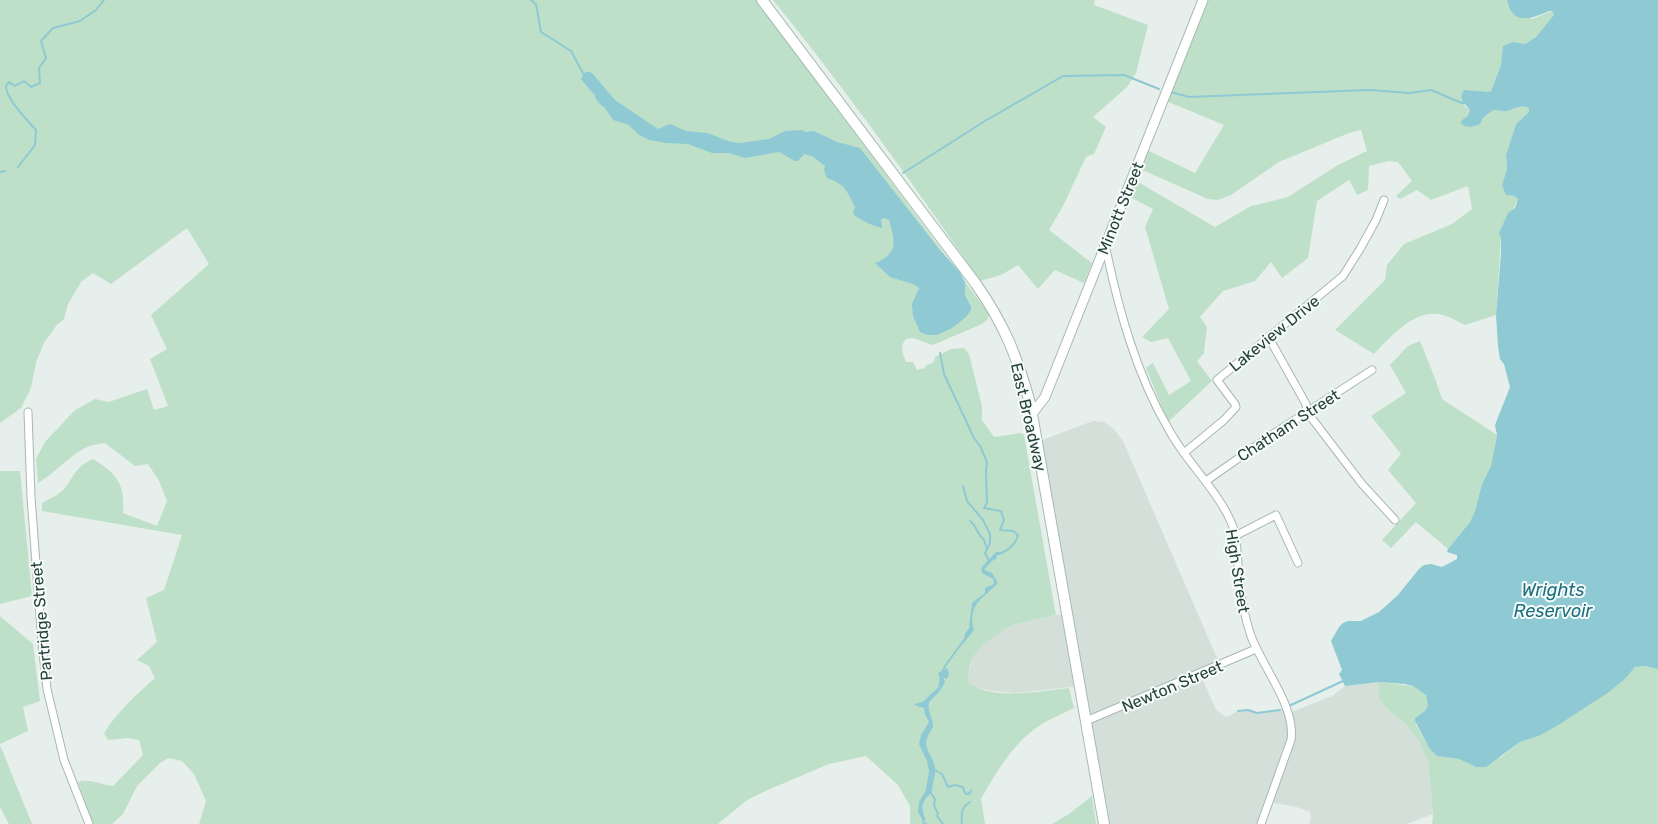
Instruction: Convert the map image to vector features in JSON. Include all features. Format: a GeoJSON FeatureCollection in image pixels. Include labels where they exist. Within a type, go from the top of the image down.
{"type":"FeatureCollection","features":[{"type":"Feature","properties":{"kind":"main road","name":"East Broadway"},"geometry":{"type":"LineString","coordinates":[[762,0],[878,152],[992,308],[1013,348],[1032,414],[1104,824]]}},
{"type":"Feature","properties":{"kind":"street","name":"Minott Street"},"geometry":{"type":"LineString","coordinates":[[1032,414],[1045,397],[1203,0]]}},
{"type":"Feature","properties":{"kind":"street","name":"Lakeview Drive"},"geometry":{"type":"LineString","coordinates":[[1184,453],[1224,420],[1236,407],[1236,404],[1218,380],[1343,276],[1360,250],[1384,200]]}},
{"type":"Feature","properties":{"kind":"street","name":"High Street"},"geometry":{"type":"LineString","coordinates":[[1105,244],[1119,304],[1144,378],[1161,416],[1184,453],[1206,481],[1226,512],[1232,526],[1242,605],[1256,649],[1287,707],[1292,729],[1291,740],[1261,824]]}},
{"type":"Feature","properties":{"kind":"street"},"geometry":{"type":"LineString","coordinates":[[1269,338],[1306,404],[1307,412],[1362,484],[1395,520]]}},
{"type":"Feature","properties":{"kind":"street","name":"Chatham Street"},"geometry":{"type":"LineString","coordinates":[[1206,481],[1372,370]]}},
{"type":"Feature","properties":{"kind":"street","name":"Partridge Street"},"geometry":{"type":"LineString","coordinates":[[28,412],[35,552],[47,689],[64,760],[89,824]]}},
{"type":"Feature","properties":{"kind":"street"},"geometry":{"type":"LineString","coordinates":[[1234,536],[1276,515],[1298,563]]}},
{"type":"Feature","properties":{"kind":"street","name":"Newton Street"},"geometry":{"type":"LineString","coordinates":[[1086,721],[1256,649]]}},
{"type":"Feature","properties":{"kind":"shaded area"},"geometry":{"type":"Polygon","coordinates":[[[1093,421],[1104,422],[1114,429],[1123,441],[1220,665],[1200,673],[1216,710],[1226,717],[1238,711],[1248,710],[1257,713],[1280,710],[1287,707],[1289,713],[1332,696],[1345,686],[1379,682],[1379,698],[1388,710],[1405,723],[1419,741],[1428,761],[1433,814],[1407,824],[1309,824],[1310,812],[1297,807],[1268,802],[1261,824],[1104,824],[1080,686],[1016,693],[991,691],[974,687],[969,683],[968,675],[971,664],[976,651],[984,643],[1007,627],[1067,613],[1037,442],[1093,421]]]}},
{"type":"Feature","properties":{"kind":"green space"},"geometry":{"type":"Polygon","coordinates":[[[0,0],[756,0],[989,314],[988,319],[982,324],[933,345],[913,338],[906,339],[902,347],[906,362],[913,362],[917,370],[925,368],[925,366],[934,362],[935,357],[951,349],[964,348],[969,354],[982,406],[982,420],[994,437],[1021,433],[1024,435],[1056,615],[1010,626],[979,649],[972,660],[969,683],[979,689],[1004,693],[1069,688],[1074,708],[1034,729],[1008,756],[981,799],[985,824],[910,824],[910,806],[898,785],[866,756],[829,764],[770,789],[747,800],[718,824],[199,824],[206,801],[194,774],[182,761],[169,758],[160,763],[137,786],[123,814],[112,824],[93,824],[78,782],[91,781],[113,786],[143,755],[139,740],[129,738],[108,740],[104,733],[121,710],[155,678],[149,666],[137,660],[157,642],[146,598],[164,590],[182,535],[42,511],[42,503],[61,492],[78,469],[93,459],[109,470],[118,481],[123,495],[123,513],[157,526],[167,501],[159,481],[148,464],[135,466],[105,443],[95,444],[77,453],[38,483],[36,459],[45,442],[75,410],[95,399],[109,402],[147,389],[154,410],[168,406],[150,359],[167,349],[151,315],[209,264],[187,228],[111,284],[93,273],[81,282],[68,304],[64,319],[56,326],[44,343],[36,362],[31,388],[21,408],[0,423],[0,0]]]}},
{"type":"Feature","properties":{"kind":"green space"},"geometry":{"type":"Polygon","coordinates":[[[773,0],[1095,0],[1094,5],[1148,25],[1136,73],[1127,87],[1093,117],[1106,127],[1094,154],[1086,157],[1063,206],[1049,230],[1092,263],[1084,283],[1055,270],[1038,289],[1018,265],[1001,275],[980,281],[879,138],[773,0]]]}},
{"type":"Feature","properties":{"kind":"green space"},"geometry":{"type":"Polygon","coordinates":[[[1206,0],[1507,0],[1508,6],[1532,19],[1552,11],[1554,15],[1549,24],[1533,39],[1525,44],[1513,42],[1504,46],[1501,65],[1491,91],[1464,105],[1470,111],[1467,117],[1482,119],[1493,110],[1505,111],[1520,107],[1529,108],[1529,112],[1516,124],[1506,155],[1507,169],[1502,185],[1510,196],[1518,198],[1501,238],[1496,315],[1465,325],[1443,315],[1423,315],[1396,332],[1374,354],[1335,330],[1385,280],[1387,265],[1404,244],[1452,224],[1472,209],[1468,186],[1431,200],[1417,190],[1400,199],[1396,196],[1412,181],[1398,162],[1389,161],[1369,166],[1368,190],[1357,195],[1349,180],[1317,201],[1308,258],[1282,278],[1271,262],[1255,281],[1223,291],[1200,317],[1207,327],[1204,353],[1197,361],[1212,381],[1168,422],[1146,368],[1153,363],[1169,395],[1191,381],[1168,338],[1151,342],[1142,337],[1169,309],[1145,227],[1153,209],[1130,197],[1138,182],[1215,227],[1251,206],[1288,197],[1338,165],[1367,151],[1361,130],[1349,133],[1279,162],[1231,195],[1218,200],[1208,199],[1140,169],[1147,150],[1195,173],[1224,125],[1166,101],[1206,0]]]}},
{"type":"Feature","properties":{"kind":"green space"},"geometry":{"type":"Polygon","coordinates":[[[1420,341],[1442,399],[1497,435],[1491,466],[1482,484],[1475,511],[1470,522],[1448,549],[1416,522],[1391,548],[1382,540],[1416,503],[1388,470],[1401,454],[1371,416],[1406,393],[1390,365],[1408,346],[1420,341]]]}},
{"type":"Feature","properties":{"kind":"green space"},"geometry":{"type":"Polygon","coordinates":[[[0,471],[20,471],[32,596],[0,604],[0,471]]]}},
{"type":"Feature","properties":{"kind":"green space"},"geometry":{"type":"Polygon","coordinates":[[[0,616],[33,644],[40,701],[23,707],[28,731],[0,744],[0,616]]]}},
{"type":"Feature","properties":{"kind":"green space"},"geometry":{"type":"Polygon","coordinates":[[[1645,666],[1658,669],[1658,824],[1432,824],[1433,814],[1428,761],[1419,741],[1405,723],[1388,710],[1379,698],[1379,682],[1413,686],[1426,695],[1428,706],[1425,711],[1415,718],[1416,725],[1429,748],[1437,756],[1459,759],[1476,767],[1501,757],[1520,742],[1541,735],[1592,703],[1625,679],[1635,667],[1645,666]]]}},
{"type":"Feature","properties":{"kind":"green space"},"geometry":{"type":"Polygon","coordinates":[[[0,745],[32,824],[9,824],[0,807],[0,745]]]}},
{"type":"Feature","properties":{"kind":"green space"},"geometry":{"type":"Polygon","coordinates":[[[1092,796],[1096,824],[1052,824],[1069,814],[1092,796]]]}},
{"type":"Feature","properties":{"kind":"water","name":"Wrights Reservoir"},"geometry":{"type":"Polygon","coordinates":[[[1507,0],[1658,0],[1658,669],[1645,666],[1635,667],[1625,679],[1609,692],[1560,724],[1541,735],[1520,742],[1486,767],[1476,767],[1459,759],[1437,756],[1429,748],[1415,721],[1415,718],[1425,711],[1428,706],[1426,695],[1413,686],[1379,682],[1345,686],[1339,674],[1342,670],[1331,641],[1343,623],[1361,621],[1379,612],[1398,595],[1424,565],[1431,564],[1442,567],[1457,559],[1457,555],[1447,552],[1448,549],[1470,522],[1482,484],[1491,466],[1497,435],[1495,425],[1510,387],[1504,364],[1500,359],[1498,346],[1496,315],[1501,253],[1499,233],[1508,213],[1515,208],[1518,199],[1514,196],[1506,195],[1502,185],[1507,169],[1506,155],[1516,124],[1529,112],[1529,108],[1520,107],[1505,111],[1493,110],[1482,119],[1480,124],[1468,127],[1461,124],[1470,111],[1461,97],[1464,90],[1491,91],[1501,65],[1503,46],[1513,42],[1525,44],[1536,37],[1554,15],[1552,11],[1549,11],[1529,18],[1518,17],[1513,14],[1507,0]]]}},
{"type":"Feature","properties":{"kind":"water"},"geometry":{"type":"Polygon","coordinates":[[[585,72],[593,74],[615,100],[658,129],[670,124],[686,131],[707,133],[739,143],[769,139],[785,131],[814,131],[837,142],[860,148],[939,249],[959,271],[965,282],[965,295],[971,310],[966,317],[952,328],[937,335],[928,335],[920,332],[913,316],[912,304],[919,288],[913,284],[890,277],[875,263],[892,251],[894,240],[889,220],[884,218],[881,220],[882,228],[854,215],[855,207],[845,189],[827,178],[824,170],[825,166],[812,156],[804,154],[798,161],[795,161],[779,152],[745,158],[729,153],[712,153],[688,144],[649,140],[638,134],[629,125],[613,120],[581,79],[585,72]]]}},
{"type":"Feature","properties":{"kind":"water"},"geometry":{"type":"Polygon","coordinates":[[[996,552],[1001,554],[997,555],[996,559],[984,570],[992,573],[998,583],[982,598],[975,608],[972,621],[974,630],[963,644],[965,634],[969,628],[972,603],[985,593],[985,588],[994,584],[993,579],[982,573],[981,568],[996,552]]]}},
{"type":"Feature","properties":{"kind":"water"},"geometry":{"type":"Polygon","coordinates":[[[947,668],[949,672],[948,677],[946,679],[943,676],[945,682],[940,691],[929,702],[933,727],[926,744],[935,771],[932,792],[922,807],[927,824],[925,824],[926,821],[920,816],[918,811],[919,802],[926,790],[929,771],[927,761],[919,744],[921,735],[929,722],[924,708],[914,705],[924,701],[931,693],[940,690],[941,682],[938,673],[947,668]]]}},
{"type":"Feature","properties":{"kind":"waterway"},"geometry":{"type":"LineString","coordinates":[[18,167],[35,145],[36,130],[13,103],[6,86],[9,82],[15,86],[24,81],[31,87],[40,83],[39,68],[46,58],[41,41],[53,28],[80,21],[96,10],[104,0]]}},
{"type":"Feature","properties":{"kind":"waterway"},"geometry":{"type":"LineString","coordinates":[[531,0],[536,4],[541,32],[571,51],[584,75]]}},
{"type":"Feature","properties":{"kind":"waterway"},"geometry":{"type":"LineString","coordinates":[[903,173],[985,121],[1063,76],[1124,75],[1159,89]]}},
{"type":"Feature","properties":{"kind":"waterway"},"geometry":{"type":"LineString","coordinates":[[1171,92],[1189,97],[1370,90],[1409,93],[1431,90],[1465,103]]}},
{"type":"Feature","properties":{"kind":"waterway"},"geometry":{"type":"LineString","coordinates":[[596,97],[604,106]]}},
{"type":"Feature","properties":{"kind":"waterway"},"geometry":{"type":"LineString","coordinates":[[0,172],[5,171]]}},
{"type":"Feature","properties":{"kind":"waterway"},"geometry":{"type":"LineString","coordinates":[[940,353],[944,374],[987,462],[987,503],[984,508],[1001,511],[1004,520],[1000,530],[1013,531],[1018,535],[1011,547],[999,554]]}},
{"type":"Feature","properties":{"kind":"waterway"},"geometry":{"type":"LineString","coordinates":[[963,486],[967,501],[983,520],[990,534],[990,543],[985,553],[989,561]]}},
{"type":"Feature","properties":{"kind":"waterway"},"geometry":{"type":"LineString","coordinates":[[970,521],[984,540],[987,549]]}},
{"type":"Feature","properties":{"kind":"waterway"},"geometry":{"type":"LineString","coordinates":[[943,671],[964,640]]}},
{"type":"Feature","properties":{"kind":"waterway"},"geometry":{"type":"LineString","coordinates":[[935,692],[939,688],[941,678]]}},
{"type":"Feature","properties":{"kind":"waterway"},"geometry":{"type":"LineString","coordinates":[[1291,705],[1343,681]]}},
{"type":"Feature","properties":{"kind":"waterway"},"geometry":{"type":"LineString","coordinates":[[1238,711],[1248,710],[1257,713],[1280,710]]}},
{"type":"Feature","properties":{"kind":"waterway"},"geometry":{"type":"LineString","coordinates":[[933,769],[942,774],[948,787],[955,785],[963,787],[967,794],[971,790]]}},
{"type":"Feature","properties":{"kind":"waterway"},"geometry":{"type":"LineString","coordinates":[[930,792],[935,799],[934,806],[938,813],[937,816],[943,824]]}},
{"type":"Feature","properties":{"kind":"waterway"},"geometry":{"type":"LineString","coordinates":[[962,824],[962,812],[970,802]]}},
{"type":"Feature","properties":{"kind":"waterway"},"geometry":{"type":"LineString","coordinates":[[922,815],[924,824]]}}]}
